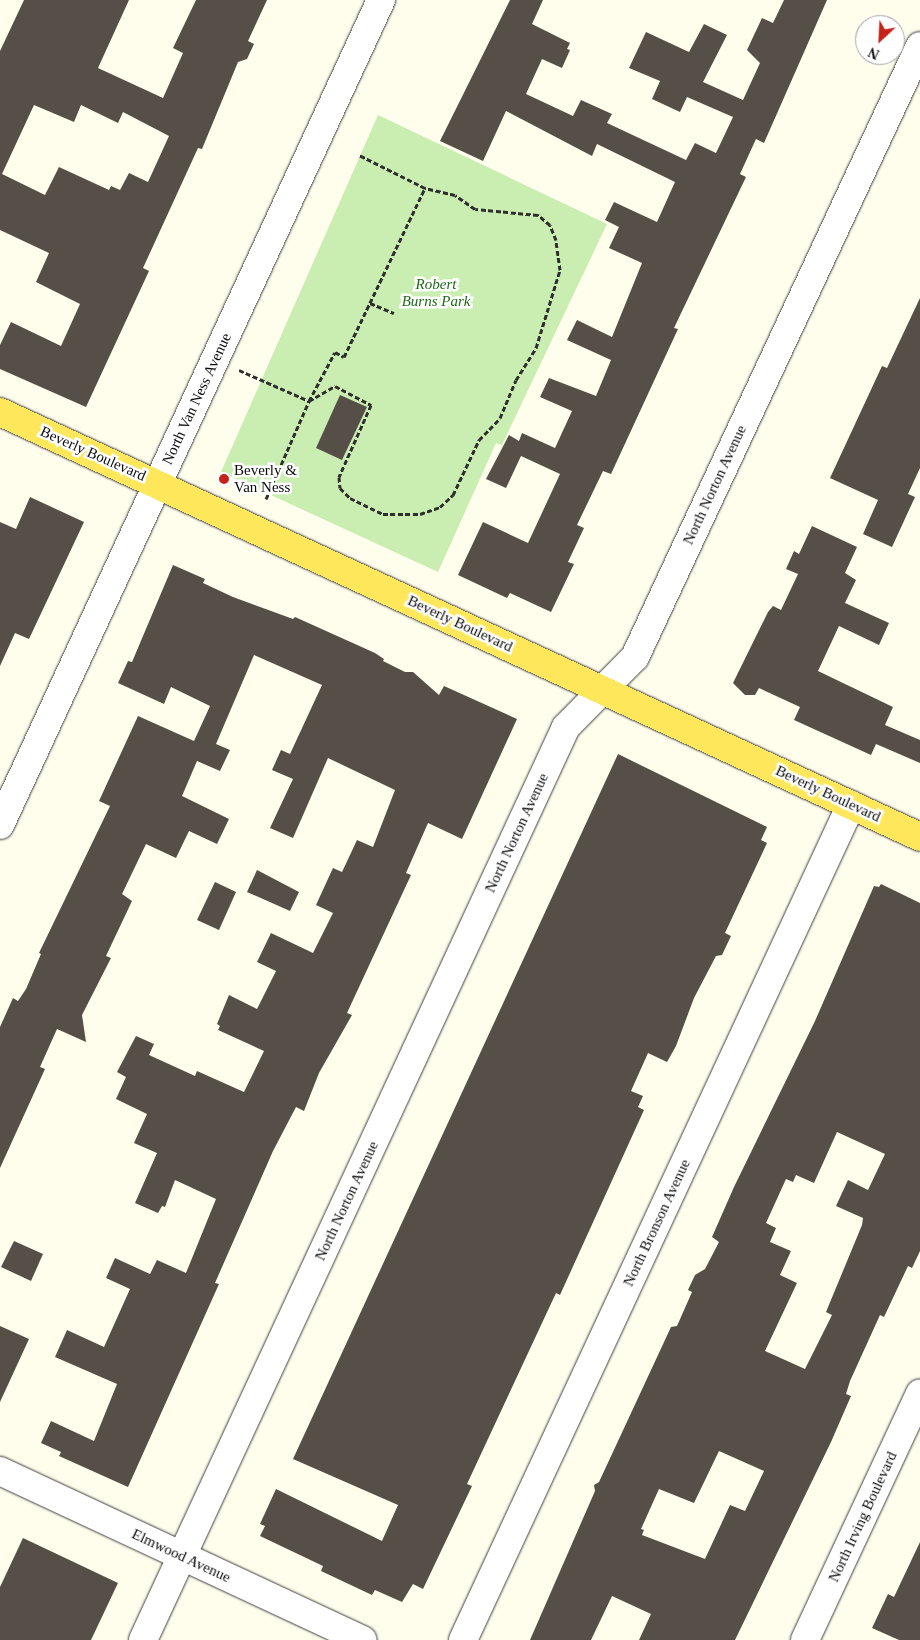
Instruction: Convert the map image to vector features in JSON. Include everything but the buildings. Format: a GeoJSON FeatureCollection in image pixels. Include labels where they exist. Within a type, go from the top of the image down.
{"type":"FeatureCollection","features":[{"type":"Feature","properties":{"kind":"main road","name":"Beverly Boulevard"},"geometry":{"type":"LineString","coordinates":[[0,412],[920,837]]}},
{"type":"Feature","properties":{"kind":"street","name":"North Van Ness Avenue"},"geometry":{"type":"LineString","coordinates":[[0,825],[381,0]]}},
{"type":"Feature","properties":{"kind":"street","name":"North Norton Avenue"},"geometry":{"type":"LineString","coordinates":[[143,1640],[566,727],[600,689],[635,658],[920,46]]}},
{"type":"Feature","properties":{"kind":"street","name":"North Bronson Avenue"},"geometry":{"type":"LineString","coordinates":[[463,1640],[851,805]]}},
{"type":"Feature","properties":{"kind":"street","name":"North Irving Boulevard"},"geometry":{"type":"LineString","coordinates":[[805,1640],[920,1393]]}},
{"type":"Feature","properties":{"kind":"street","name":"Elmwood Avenue"},"geometry":{"type":"LineString","coordinates":[[0,1471],[363,1640]]}},
{"type":"Feature","properties":{"kind":"path"},"geometry":{"type":"LineString","coordinates":[[309,401],[335,386],[371,404],[339,477],[340,488],[350,498],[383,514],[420,514],[440,507],[453,495],[479,440],[500,418],[516,380],[536,348],[559,280],[556,240],[550,225],[538,215],[475,209],[455,195],[425,188],[360,155]]}},
{"type":"Feature","properties":{"kind":"path"},"geometry":{"type":"LineString","coordinates":[[266,498],[309,401],[335,352],[344,357],[425,188]]}},
{"type":"Feature","properties":{"kind":"path"},"geometry":{"type":"LineString","coordinates":[[370,303],[394,314]]}},
{"type":"Feature","properties":{"kind":"path"},"geometry":{"type":"LineString","coordinates":[[216,359],[309,401]]}},
{"type":"Feature","properties":{"kind":"green space","name":"Robert Burns Park"},"geometry":{"type":"Polygon","coordinates":[[[378,115],[607,224],[502,445],[496,443],[438,572],[221,472],[378,115]]]}},
{"type":"Feature","properties":{"kind":"place","name":"Beverly & Van Ness"},"geometry":{"type":"Point","coordinates":[224,479]}}]}
